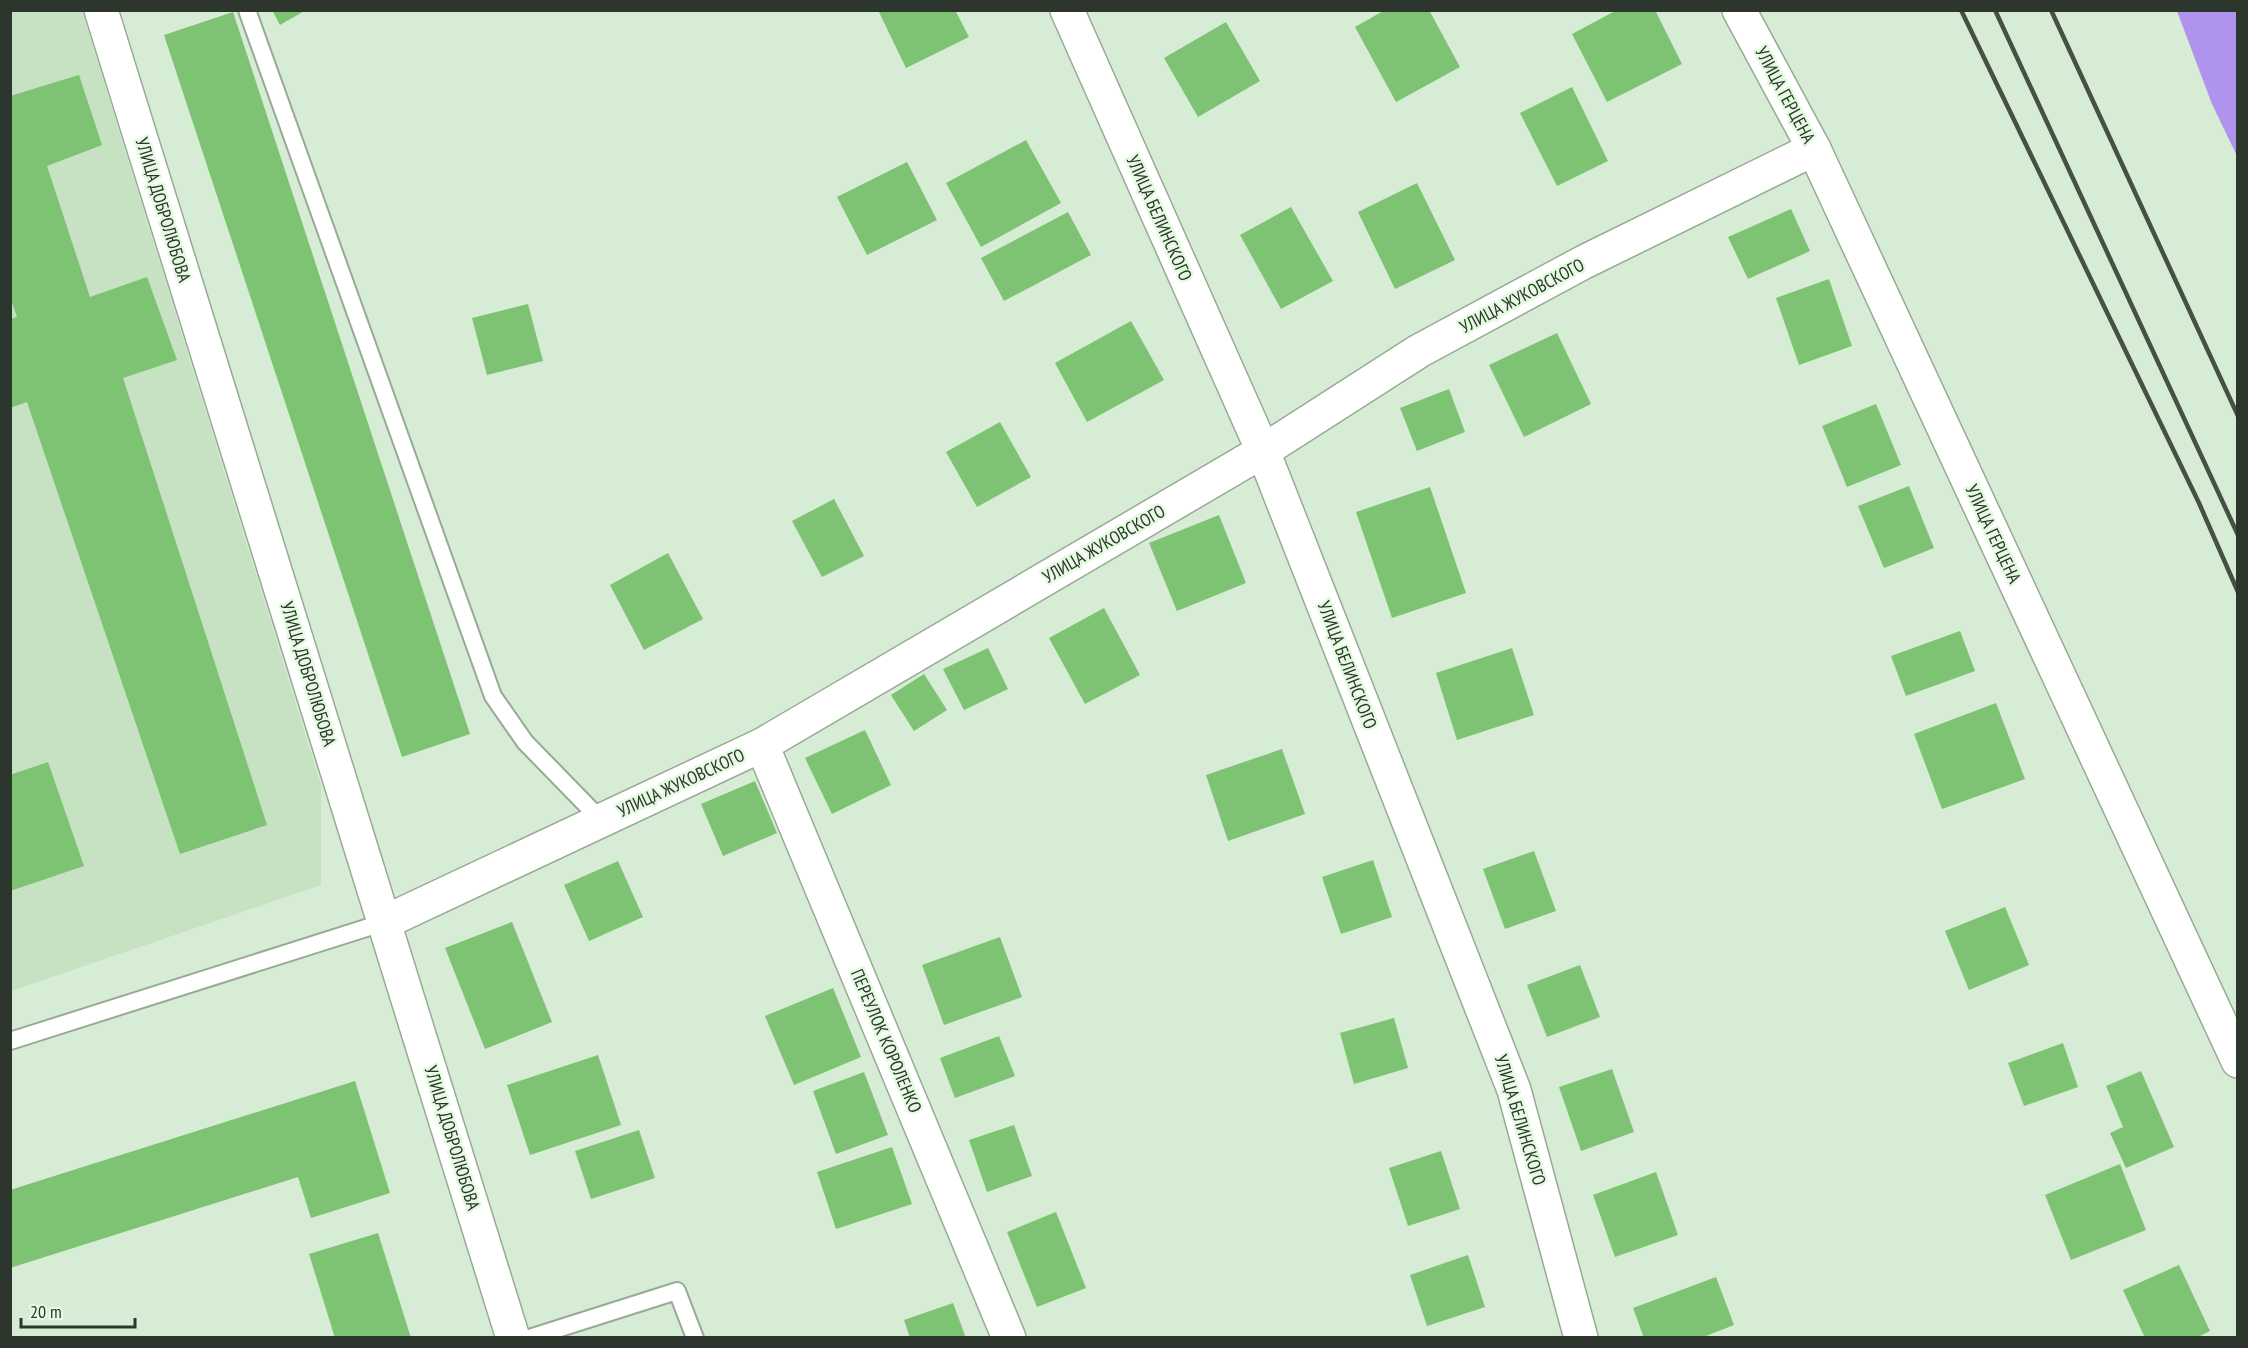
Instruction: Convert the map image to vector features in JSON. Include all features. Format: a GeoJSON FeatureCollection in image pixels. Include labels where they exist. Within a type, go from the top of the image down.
{"type":"FeatureCollection","features":[{"type":"Feature","properties":{"kind":"street","name":"УЛИЦА ДОБРОЛЮБОВА"},"geometry":{"type":"LineString","coordinates":[[101,10],[513,1338]]}},
{"type":"Feature","properties":{"kind":"street","name":"УЛИЦА БЕЛИНСКОГО"},"geometry":{"type":"LineString","coordinates":[[1067,10],[1263,450],[1514,1090],[1581,1338]]}},
{"type":"Feature","properties":{"kind":"street","name":"УЛИЦА ГЕРЦЕНА"},"geometry":{"type":"LineString","coordinates":[[1739,10],[1814,149],[2238,1061]]}},
{"type":"Feature","properties":{"kind":"street","name":"УЛИЦА ЖУКОВСКОГО"},"geometry":{"type":"LineString","coordinates":[[385,922],[762,745],[1263,450],[1419,351],[1584,262],[1814,149]]}},
{"type":"Feature","properties":{"kind":"street","name":"ПЕРЕУЛОК КОРОЛЕНКО"},"geometry":{"type":"LineString","coordinates":[[762,745],[1009,1338]]}},
{"type":"Feature","properties":{"kind":"lane"},"geometry":{"type":"LineString","coordinates":[[247,10],[493,696],[525,742],[602,820]]}},
{"type":"Feature","properties":{"kind":"lane"},"geometry":{"type":"LineString","coordinates":[[10,1041],[385,922]]}},
{"type":"Feature","properties":{"kind":"lane"},"geometry":{"type":"LineString","coordinates":[[529,1338],[677,1292],[695,1338]]}},
{"type":"Feature","properties":{"kind":"shaded area"},"geometry":{"type":"Polygon","coordinates":[[[10,11],[82,11],[321,785],[321,885],[11,991],[10,11]]]}},
{"type":"Feature","properties":{"kind":"shaded area"},"geometry":{"type":"Polygon","coordinates":[[[2177,11],[2237,11],[2237,156],[2212,104],[2177,11]]]}},
{"type":"Feature","properties":{"kind":"building"},"geometry":{"type":"Polygon","coordinates":[[[272,10],[306,10],[280,25],[272,10]]]}},
{"type":"Feature","properties":{"kind":"building"},"geometry":{"type":"Polygon","coordinates":[[[878,10],[955,10],[969,37],[906,68],[878,10]]]}},
{"type":"Feature","properties":{"kind":"building"},"geometry":{"type":"Polygon","coordinates":[[[1385,10],[1429,10],[1460,67],[1396,102],[1355,27],[1385,10]]]}},
{"type":"Feature","properties":{"kind":"building"},"geometry":{"type":"Polygon","coordinates":[[[1617,10],[1655,10],[1682,64],[1607,102],[1572,34],[1617,10]]]}},
{"type":"Feature","properties":{"kind":"building"},"geometry":{"type":"Polygon","coordinates":[[[233,12],[470,734],[402,757],[164,35],[233,12]]]}},
{"type":"Feature","properties":{"kind":"building"},"geometry":{"type":"Polygon","coordinates":[[[1226,22],[1260,81],[1198,117],[1164,58],[1226,22]]]}},
{"type":"Feature","properties":{"kind":"building"},"geometry":{"type":"Polygon","coordinates":[[[79,75],[102,145],[47,166],[90,297],[147,277],[177,360],[123,378],[267,825],[180,854],[27,402],[10,408],[10,319],[17,317],[10,297],[10,96],[79,75]]]}},
{"type":"Feature","properties":{"kind":"building"},"geometry":{"type":"Polygon","coordinates":[[[1572,87],[1608,161],[1557,186],[1520,113],[1572,87]]]}},
{"type":"Feature","properties":{"kind":"building"},"geometry":{"type":"Polygon","coordinates":[[[1026,140],[1061,203],[981,247],[946,183],[1026,140]]]}},
{"type":"Feature","properties":{"kind":"building"},"geometry":{"type":"Polygon","coordinates":[[[907,162],[937,220],[867,255],[837,197],[907,162]]]}},
{"type":"Feature","properties":{"kind":"building"},"geometry":{"type":"Polygon","coordinates":[[[1417,183],[1455,260],[1395,289],[1358,212],[1417,183]]]}},
{"type":"Feature","properties":{"kind":"building"},"geometry":{"type":"Polygon","coordinates":[[[1291,207],[1333,281],[1281,309],[1240,235],[1291,207]]]}},
{"type":"Feature","properties":{"kind":"building"},"geometry":{"type":"Polygon","coordinates":[[[1791,209],[1810,251],[1748,279],[1728,237],[1791,209]]]}},
{"type":"Feature","properties":{"kind":"building"},"geometry":{"type":"Polygon","coordinates":[[[1068,212],[1091,255],[1004,301],[981,258],[1068,212]]]}},
{"type":"Feature","properties":{"kind":"building"},"geometry":{"type":"Polygon","coordinates":[[[1829,279],[1852,346],[1799,365],[1776,298],[1829,279]]]}},
{"type":"Feature","properties":{"kind":"building"},"geometry":{"type":"Polygon","coordinates":[[[528,304],[543,361],[487,375],[472,318],[528,304]]]}},
{"type":"Feature","properties":{"kind":"building"},"geometry":{"type":"Polygon","coordinates":[[[1131,321],[1164,380],[1087,422],[1055,363],[1131,321]]]}},
{"type":"Feature","properties":{"kind":"building"},"geometry":{"type":"Polygon","coordinates":[[[1557,333],[1591,404],[1524,437],[1489,365],[1557,333]]]}},
{"type":"Feature","properties":{"kind":"building"},"geometry":{"type":"Polygon","coordinates":[[[1449,389],[1465,432],[1417,451],[1400,408],[1449,389]]]}},
{"type":"Feature","properties":{"kind":"building"},"geometry":{"type":"Polygon","coordinates":[[[1876,404],[1901,465],[1847,487],[1822,426],[1876,404]]]}},
{"type":"Feature","properties":{"kind":"building"},"geometry":{"type":"Polygon","coordinates":[[[1000,422],[1031,477],[977,507],[946,452],[1000,422]]]}},
{"type":"Feature","properties":{"kind":"building"},"geometry":{"type":"Polygon","coordinates":[[[1909,486],[1934,548],[1884,568],[1858,506],[1909,486]]]}},
{"type":"Feature","properties":{"kind":"building"},"geometry":{"type":"Polygon","coordinates":[[[1430,487],[1466,593],[1392,618],[1356,512],[1430,487]]]}},
{"type":"Feature","properties":{"kind":"building"},"geometry":{"type":"Polygon","coordinates":[[[834,499],[864,556],[822,577],[792,521],[834,499]]]}},
{"type":"Feature","properties":{"kind":"building"},"geometry":{"type":"Polygon","coordinates":[[[1219,515],[1246,583],[1177,611],[1149,543],[1219,515]]]}},
{"type":"Feature","properties":{"kind":"building"},"geometry":{"type":"Polygon","coordinates":[[[668,553],[703,619],[644,650],[610,585],[668,553]]]}},
{"type":"Feature","properties":{"kind":"building"},"geometry":{"type":"Polygon","coordinates":[[[1104,608],[1140,675],[1085,704],[1049,638],[1104,608]]]}},
{"type":"Feature","properties":{"kind":"building"},"geometry":{"type":"Polygon","coordinates":[[[1960,631],[1975,671],[1906,696],[1891,656],[1960,631]]]}},
{"type":"Feature","properties":{"kind":"building"},"geometry":{"type":"Polygon","coordinates":[[[988,648],[1008,689],[964,710],[943,669],[988,648]]]}},
{"type":"Feature","properties":{"kind":"building"},"geometry":{"type":"Polygon","coordinates":[[[1512,648],[1534,715],[1457,740],[1436,673],[1512,648]]]}},
{"type":"Feature","properties":{"kind":"building"},"geometry":{"type":"Polygon","coordinates":[[[924,674],[947,710],[914,731],[891,695],[924,674]]]}},
{"type":"Feature","properties":{"kind":"building"},"geometry":{"type":"Polygon","coordinates":[[[1996,703],[2025,779],[1942,809],[1914,734],[1996,703]]]}},
{"type":"Feature","properties":{"kind":"building"},"geometry":{"type":"Polygon","coordinates":[[[865,730],[891,785],[832,814],[805,758],[865,730]]]}},
{"type":"Feature","properties":{"kind":"building"},"geometry":{"type":"Polygon","coordinates":[[[1282,749],[1305,814],[1228,841],[1206,775],[1282,749]]]}},
{"type":"Feature","properties":{"kind":"building"},"geometry":{"type":"Polygon","coordinates":[[[48,762],[84,866],[10,891],[10,775],[48,762]]]}},
{"type":"Feature","properties":{"kind":"building"},"geometry":{"type":"Polygon","coordinates":[[[755,781],[777,833],[723,856],[701,804],[755,781]]]}},
{"type":"Feature","properties":{"kind":"building"},"geometry":{"type":"Polygon","coordinates":[[[1534,851],[1556,911],[1505,929],[1483,869],[1534,851]]]}},
{"type":"Feature","properties":{"kind":"building"},"geometry":{"type":"Polygon","coordinates":[[[1373,860],[1392,917],[1341,934],[1322,877],[1373,860]]]}},
{"type":"Feature","properties":{"kind":"building"},"geometry":{"type":"Polygon","coordinates":[[[618,861],[643,917],[589,941],[564,885],[618,861]]]}},
{"type":"Feature","properties":{"kind":"building"},"geometry":{"type":"Polygon","coordinates":[[[2005,907],[2029,965],[1969,990],[1945,931],[2005,907]]]}},
{"type":"Feature","properties":{"kind":"building"},"geometry":{"type":"Polygon","coordinates":[[[512,922],[552,1022],[485,1049],[445,948],[512,922]]]}},
{"type":"Feature","properties":{"kind":"building"},"geometry":{"type":"Polygon","coordinates":[[[1000,937],[1022,997],[944,1025],[922,965],[1000,937]]]}},
{"type":"Feature","properties":{"kind":"building"},"geometry":{"type":"Polygon","coordinates":[[[1580,965],[1600,1017],[1547,1037],[1527,985],[1580,965]]]}},
{"type":"Feature","properties":{"kind":"building"},"geometry":{"type":"Polygon","coordinates":[[[833,988],[861,1057],[794,1085],[765,1016],[833,988]]]}},
{"type":"Feature","properties":{"kind":"building"},"geometry":{"type":"Polygon","coordinates":[[[1394,1018],[1408,1068],[1354,1084],[1340,1033],[1394,1018]]]}},
{"type":"Feature","properties":{"kind":"building"},"geometry":{"type":"Polygon","coordinates":[[[999,1036],[1015,1076],[955,1098],[940,1058],[999,1036]]]}},
{"type":"Feature","properties":{"kind":"building"},"geometry":{"type":"Polygon","coordinates":[[[2063,1043],[2078,1087],[2024,1106],[2008,1063],[2063,1043]]]}},
{"type":"Feature","properties":{"kind":"building"},"geometry":{"type":"Polygon","coordinates":[[[598,1055],[621,1125],[530,1155],[507,1085],[598,1055]]]}},
{"type":"Feature","properties":{"kind":"building"},"geometry":{"type":"Polygon","coordinates":[[[1612,1069],[1634,1132],[1581,1151],[1559,1087],[1612,1069]]]}},
{"type":"Feature","properties":{"kind":"building"},"geometry":{"type":"Polygon","coordinates":[[[2141,1071],[2174,1147],[2126,1168],[2110,1133],[2123,1127],[2106,1086],[2141,1071]]]}},
{"type":"Feature","properties":{"kind":"building"},"geometry":{"type":"Polygon","coordinates":[[[864,1072],[888,1135],[836,1154],[813,1091],[864,1072]]]}},
{"type":"Feature","properties":{"kind":"building"},"geometry":{"type":"Polygon","coordinates":[[[355,1081],[390,1193],[311,1218],[298,1177],[10,1268],[10,1190],[355,1081]]]}},
{"type":"Feature","properties":{"kind":"building"},"geometry":{"type":"Polygon","coordinates":[[[1014,1125],[1032,1176],[987,1192],[969,1140],[1014,1125]]]}},
{"type":"Feature","properties":{"kind":"building"},"geometry":{"type":"Polygon","coordinates":[[[639,1130],[655,1178],[591,1199],[575,1151],[639,1130]]]}},
{"type":"Feature","properties":{"kind":"building"},"geometry":{"type":"Polygon","coordinates":[[[892,1147],[912,1204],[836,1229],[817,1172],[892,1147]]]}},
{"type":"Feature","properties":{"kind":"building"},"geometry":{"type":"Polygon","coordinates":[[[1441,1151],[1460,1209],[1408,1226],[1389,1168],[1441,1151]]]}},
{"type":"Feature","properties":{"kind":"building"},"geometry":{"type":"Polygon","coordinates":[[[2120,1164],[2146,1230],[2071,1260],[2045,1195],[2120,1164]]]}},
{"type":"Feature","properties":{"kind":"building"},"geometry":{"type":"Polygon","coordinates":[[[1656,1172],[1678,1235],[1615,1257],[1593,1195],[1656,1172]]]}},
{"type":"Feature","properties":{"kind":"building"},"geometry":{"type":"Polygon","coordinates":[[[1056,1212],[1086,1288],[1037,1307],[1007,1232],[1056,1212]]]}},
{"type":"Feature","properties":{"kind":"building"},"geometry":{"type":"Polygon","coordinates":[[[378,1233],[411,1338],[335,1338],[309,1254],[378,1233]]]}},
{"type":"Feature","properties":{"kind":"building"},"geometry":{"type":"Polygon","coordinates":[[[1468,1255],[1485,1307],[1427,1326],[1410,1275],[1468,1255]]]}},
{"type":"Feature","properties":{"kind":"building"},"geometry":{"type":"Polygon","coordinates":[[[2179,1265],[2210,1331],[2196,1338],[2145,1338],[2123,1290],[2179,1265]]]}},
{"type":"Feature","properties":{"kind":"building"},"geometry":{"type":"Polygon","coordinates":[[[1716,1277],[1734,1325],[1701,1338],[1644,1338],[1633,1308],[1716,1277]]]}},
{"type":"Feature","properties":{"kind":"building"},"geometry":{"type":"Polygon","coordinates":[[[953,1303],[966,1338],[910,1338],[904,1320],[953,1303]]]}},
{"type":"Feature","properties":{"kind":"railway"},"geometry":{"type":"LineString","coordinates":[[1961,10],[2199,503],[2238,592]]}},
{"type":"Feature","properties":{"kind":"railway"},"geometry":{"type":"LineString","coordinates":[[1995,10],[2238,535]]}},
{"type":"Feature","properties":{"kind":"railway"},"geometry":{"type":"LineString","coordinates":[[2051,10],[2238,416]]}}]}
